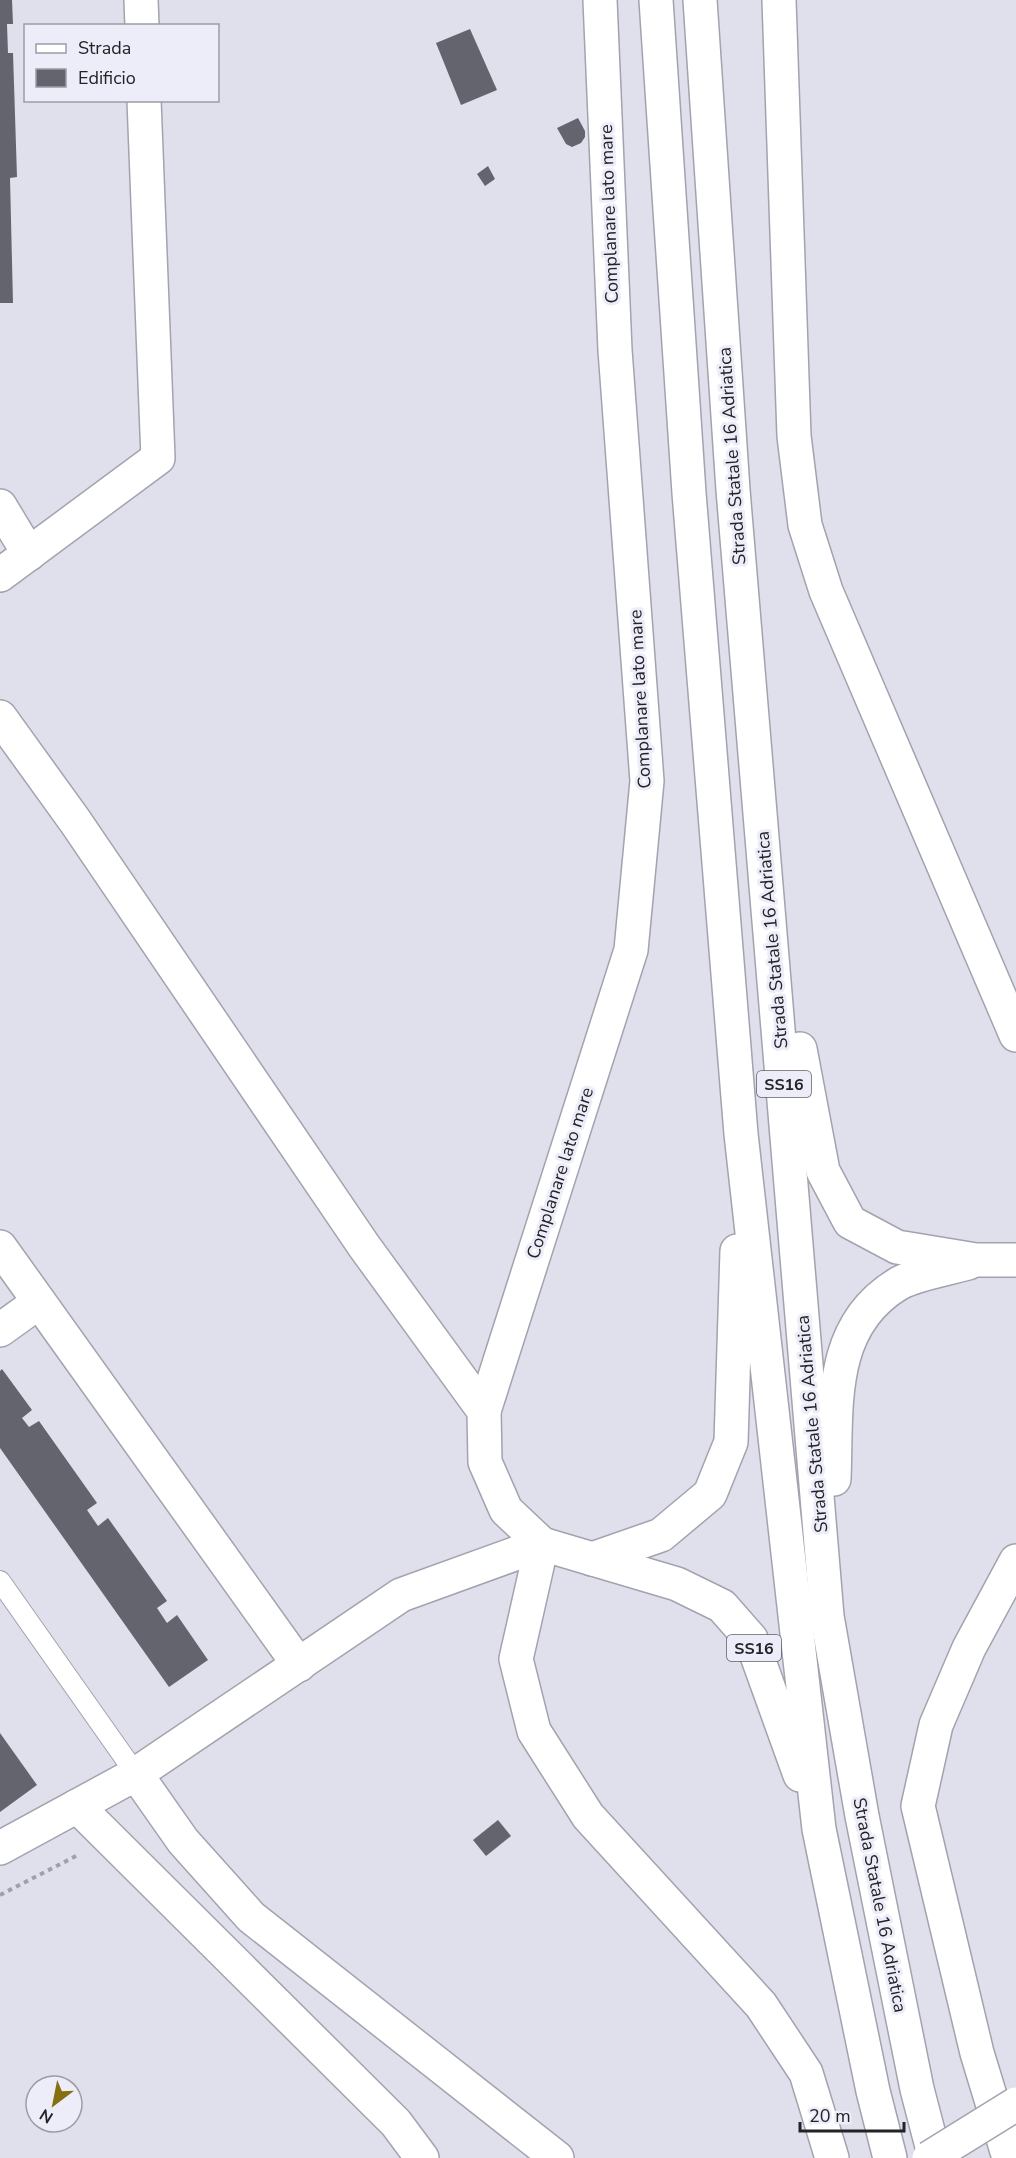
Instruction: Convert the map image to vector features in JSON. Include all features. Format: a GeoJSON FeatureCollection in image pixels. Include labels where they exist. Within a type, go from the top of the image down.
{"type":"FeatureCollection","features":[{"type":"Feature","properties":{"kind":"main road"},"geometry":{"type":"LineString","coordinates":[[141,0],[141,24]]}},
{"type":"Feature","properties":{"kind":"main road","name":"Complanare lato mare"},"geometry":{"type":"LineString","coordinates":[[542,1544],[506,1510],[485,1462],[484,1411],[631,950],[647,781],[615,350],[600,0]]}},
{"type":"Feature","properties":{"kind":"main road","name":"Strada Statale 16 Adriatica"},"geometry":{"type":"LineString","coordinates":[[656,0],[689,493],[741,1134],[819,1829],[873,2091],[890,2158]]}},
{"type":"Feature","properties":{"kind":"main road","name":"Strada Statale 16 Adriatica"},"geometry":{"type":"LineString","coordinates":[[700,0],[733,490],[767,873],[827,1616],[862,1816],[917,2089],[935,2158]]}},
{"type":"Feature","properties":{"kind":"main road"},"geometry":{"type":"LineString","coordinates":[[779,0],[794,436],[805,525],[826,591],[1016,1035]]}},
{"type":"Feature","properties":{"kind":"main road"},"geometry":{"type":"LineString","coordinates":[[0,575],[158,458],[144,102]]}},
{"type":"Feature","properties":{"kind":"main road"},"geometry":{"type":"LineString","coordinates":[[0,506],[29,554]]}},
{"type":"Feature","properties":{"kind":"main road"},"geometry":{"type":"LineString","coordinates":[[0,717],[75,820],[364,1246],[484,1411]]}},
{"type":"Feature","properties":{"kind":"main road","name":"SS16"},"geometry":{"type":"LineString","coordinates":[[767,873],[823,1171],[850,1222],[897,1247],[976,1260],[1016,1260]]}},
{"type":"Feature","properties":{"kind":"main road","name":"SS16"},"geometry":{"type":"LineString","coordinates":[[592,1559],[661,1535],[710,1494],[731,1442],[741,1134]]}},
{"type":"Feature","properties":{"kind":"main road"},"geometry":{"type":"LineString","coordinates":[[0,1247],[299,1665]]}},
{"type":"Feature","properties":{"kind":"main road","name":"SS16"},"geometry":{"type":"LineString","coordinates":[[827,1616],[839,1366],[859,1318],[898,1283],[976,1260]]}},
{"type":"Feature","properties":{"kind":"main road"},"geometry":{"type":"LineString","coordinates":[[0,1330],[39,1302]]}},
{"type":"Feature","properties":{"kind":"main road"},"geometry":{"type":"LineString","coordinates":[[0,1848],[136,1774],[401,1595],[542,1544]]}},
{"type":"Feature","properties":{"kind":"main road"},"geometry":{"type":"LineString","coordinates":[[542,1544],[516,1659],[534,1731],[588,1816],[761,2005],[806,2073],[832,2158]]}},
{"type":"Feature","properties":{"kind":"main road","name":"SS16"},"geometry":{"type":"LineString","coordinates":[[542,1544],[677,1584],[722,1606],[751,1639],[819,1829]]}},
{"type":"Feature","properties":{"kind":"main road"},"geometry":{"type":"LineString","coordinates":[[1009,2158],[977,2054],[918,1806],[936,1725],[969,1648],[1016,1561]]}},
{"type":"Feature","properties":{"kind":"main road"},"geometry":{"type":"LineString","coordinates":[[136,1774],[183,1841],[251,1917],[557,2158]]}},
{"type":"Feature","properties":{"kind":"main road"},"geometry":{"type":"LineString","coordinates":[[76,1806],[396,2123],[422,2158]]}},
{"type":"Feature","properties":{"kind":"main road"},"geometry":{"type":"LineString","coordinates":[[929,2158],[1016,2104]]}},
{"type":"Feature","properties":{"kind":"lane"},"geometry":{"type":"LineString","coordinates":[[0,1581],[136,1774]]}},
{"type":"Feature","properties":{"kind":"path"},"geometry":{"type":"LineString","coordinates":[[0,1895],[109,1838]]}},
{"type":"Feature","properties":{"kind":"building"},"geometry":{"type":"Polygon","coordinates":[[[0,0],[12,0],[13,24],[7,24],[8,53],[13,53],[17,177],[10,178],[13,303],[0,303],[0,0]]]}},
{"type":"Feature","properties":{"kind":"building"},"geometry":{"type":"Polygon","coordinates":[[[470,29],[497,90],[461,105],[436,43],[470,29]]]}},
{"type":"Feature","properties":{"kind":"building"},"geometry":{"type":"Polygon","coordinates":[[[578,118],[585,131],[585,137],[581,143],[572,147],[566,144],[557,128],[578,118]]]}},
{"type":"Feature","properties":{"kind":"building"},"geometry":{"type":"Polygon","coordinates":[[[488,166],[495,179],[485,186],[477,174],[488,166]]]}},
{"type":"Feature","properties":{"kind":"building"},"geometry":{"type":"Polygon","coordinates":[[[2,1369],[32,1410],[22,1418],[29,1427],[39,1421],[97,1503],[87,1510],[98,1526],[108,1518],[167,1601],[157,1608],[167,1623],[177,1615],[208,1660],[169,1687],[0,1448],[0,1371],[2,1369]]]}},
{"type":"Feature","properties":{"kind":"building"},"geometry":{"type":"Polygon","coordinates":[[[0,1733],[37,1785],[0,1812],[0,1733]]]}},
{"type":"Feature","properties":{"kind":"building"},"geometry":{"type":"Polygon","coordinates":[[[498,1820],[511,1836],[486,1856],[473,1840],[498,1820]]]}}]}
